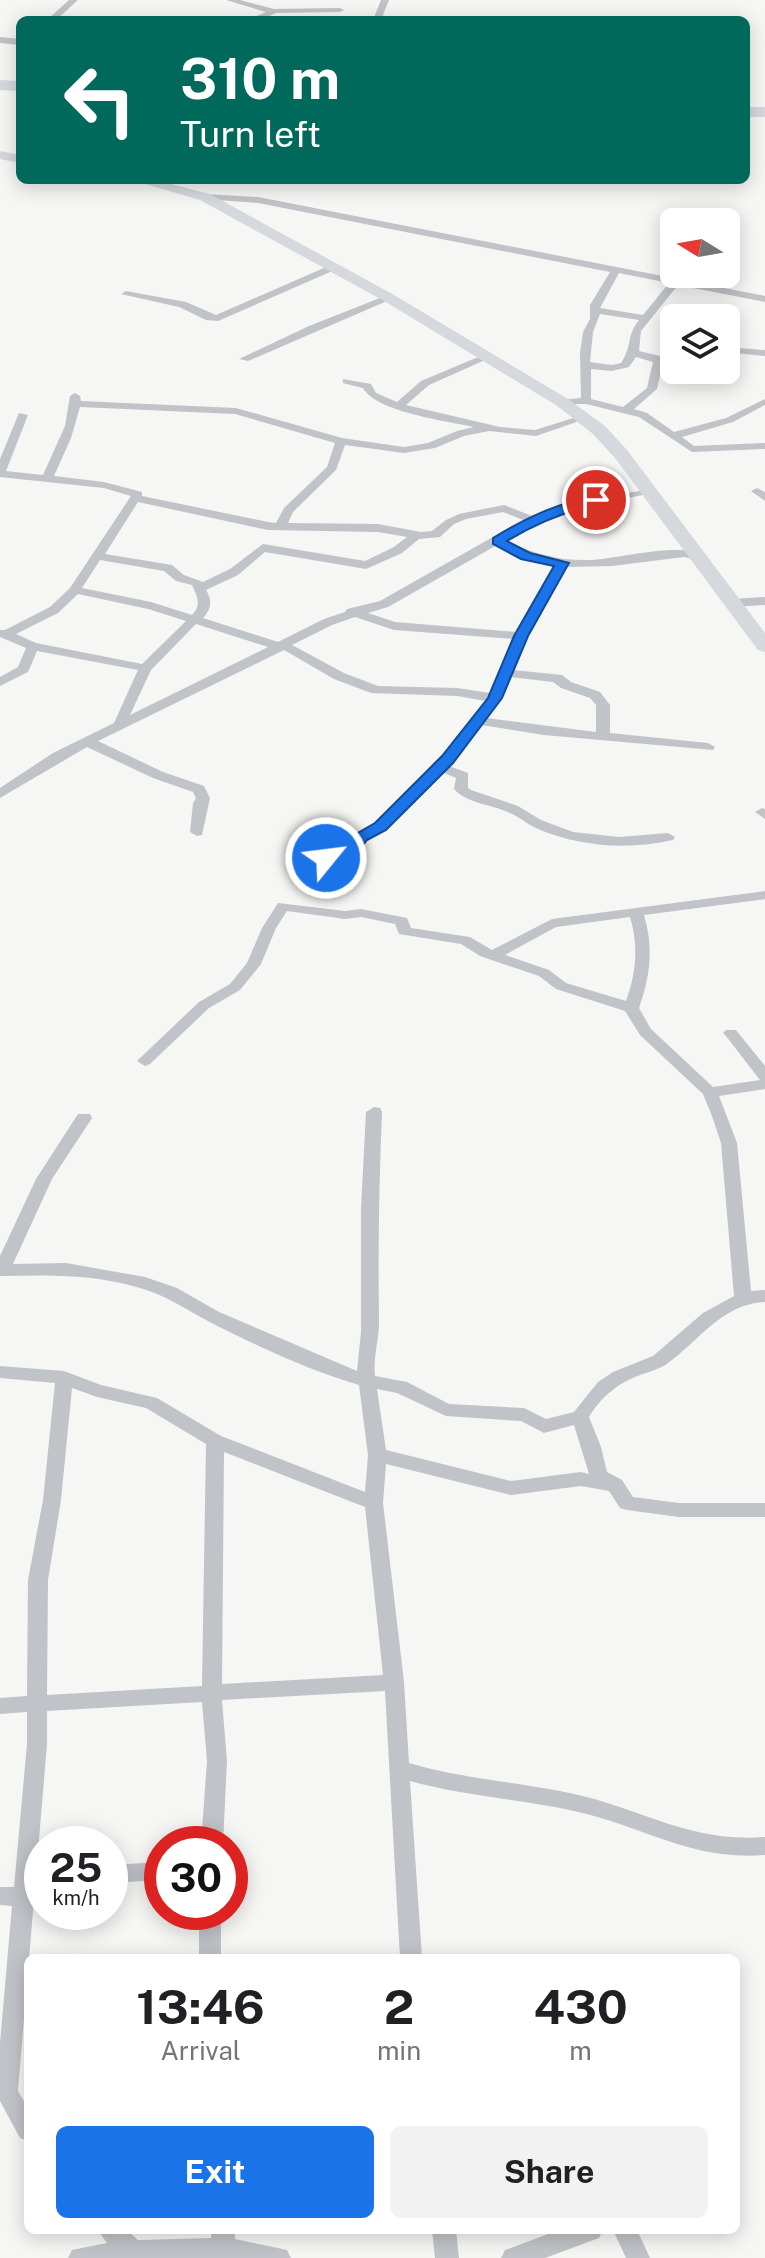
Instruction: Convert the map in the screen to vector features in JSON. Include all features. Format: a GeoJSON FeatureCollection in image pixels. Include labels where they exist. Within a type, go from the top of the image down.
{"type":"FeatureCollection","features":[{"type":"Feature","properties":{"kind":"main road"},"geometry":{"type":"LineString","coordinates":[[154,184],[205,197],[389,298],[562,402],[584,410],[765,646]]}},
{"type":"Feature","properties":{"kind":"street"},"geometry":{"type":"LineString","coordinates":[[56,16],[74,0]]}},
{"type":"Feature","properties":{"kind":"street"},"geometry":{"type":"LineString","coordinates":[[230,0],[275,11],[340,10]]}},
{"type":"Feature","properties":{"kind":"street"},"geometry":{"type":"LineString","coordinates":[[327,0],[346,16]]}},
{"type":"Feature","properties":{"kind":"street"},"geometry":{"type":"LineString","coordinates":[[262,16],[275,11]]}},
{"type":"Feature","properties":{"kind":"street"},"geometry":{"type":"LineString","coordinates":[[205,197],[258,200],[660,280]]}},
{"type":"Feature","properties":{"kind":"street"},"geometry":{"type":"LineString","coordinates":[[126,294],[182,304],[210,318],[218,318],[333,267]]}},
{"type":"Feature","properties":{"kind":"street"},"geometry":{"type":"LineString","coordinates":[[584,410],[586,342],[597,301],[615,272]]}},
{"type":"Feature","properties":{"kind":"street"},"geometry":{"type":"LineString","coordinates":[[586,365],[621,367],[633,353],[635,332],[670,288]]}},
{"type":"Feature","properties":{"kind":"street"},"geometry":{"type":"LineString","coordinates":[[702,288],[765,299]]}},
{"type":"Feature","properties":{"kind":"street"},"geometry":{"type":"LineString","coordinates":[[244,359],[389,298]]}},
{"type":"Feature","properties":{"kind":"street"},"geometry":{"type":"LineString","coordinates":[[595,310],[644,318]]}},
{"type":"Feature","properties":{"kind":"street"},"geometry":{"type":"LineString","coordinates":[[740,351],[765,353]]}},
{"type":"Feature","properties":{"kind":"street"},"geometry":{"type":"LineString","coordinates":[[625,411],[652,389],[658,362],[656,358],[633,353]]}},
{"type":"Feature","properties":{"kind":"street"},"geometry":{"type":"LineString","coordinates":[[398,406],[425,383],[487,357]]}},
{"type":"Feature","properties":{"kind":"street"},"geometry":{"type":"LineString","coordinates":[[347,381],[367,386],[372,395],[398,406],[486,428],[536,433],[584,410],[625,411],[643,415],[692,449],[765,446]]}},
{"type":"Feature","properties":{"kind":"street"},"geometry":{"type":"LineString","coordinates":[[47,478],[76,400],[236,411],[374,448],[417,449],[486,428]]}},
{"type":"Feature","properties":{"kind":"street"},"geometry":{"type":"LineString","coordinates":[[674,435],[723,423],[765,402]]}},
{"type":"Feature","properties":{"kind":"street"},"geometry":{"type":"LineString","coordinates":[[4,633],[54,610],[75,590],[138,494],[136,491],[47,478],[0,474],[23,415]]}},
{"type":"Feature","properties":{"kind":"street"},"geometry":{"type":"LineString","coordinates":[[280,527],[288,510],[332,468],[341,441]]}},
{"type":"Feature","properties":{"kind":"street"},"geometry":{"type":"LineString","coordinates":[[0,794],[88,742],[282,646],[351,612],[384,604],[532,520],[571,505],[648,491]]}},
{"type":"Feature","properties":{"kind":"street"},"geometry":{"type":"LineString","coordinates":[[135,498],[280,527],[378,528],[429,536],[463,516],[504,508],[532,520]]}},
{"type":"Feature","properties":{"kind":"street"},"geometry":{"type":"LineString","coordinates":[[200,588],[234,572],[263,548],[366,565],[398,550],[417,535]]}},
{"type":"Feature","properties":{"kind":"street"},"geometry":{"type":"LineString","coordinates":[[498,541],[526,556],[562,563],[602,564],[684,553],[697,556]]}},
{"type":"Feature","properties":{"kind":"street"},"geometry":{"type":"LineString","coordinates":[[96,556],[168,568],[180,578],[197,583],[204,593],[205,604],[194,620],[145,668],[118,728]]}},
{"type":"Feature","properties":{"kind":"street"},"geometry":{"type":"LineString","coordinates":[[305,858],[326,858],[349,852],[362,837],[380,827],[480,721],[495,698],[521,636],[562,563]]}},
{"type":"Feature","properties":{"kind":"street"},"geometry":{"type":"LineString","coordinates":[[75,590],[151,606],[282,646],[339,676],[376,690],[457,692],[495,698]]}},
{"type":"Feature","properties":{"kind":"street"},"geometry":{"type":"LineString","coordinates":[[732,603],[765,601]]}},
{"type":"Feature","properties":{"kind":"street"},"geometry":{"type":"LineString","coordinates":[[351,612],[394,626],[521,636]]}},
{"type":"Feature","properties":{"kind":"street"},"geometry":{"type":"LineString","coordinates":[[4,633],[33,646],[145,668]]}},
{"type":"Feature","properties":{"kind":"street"},"geometry":{"type":"LineString","coordinates":[[0,682],[23,669],[33,646]]}},
{"type":"Feature","properties":{"kind":"street"},"geometry":{"type":"LineString","coordinates":[[504,673],[557,678],[566,685],[595,695],[603,705],[603,737]]}},
{"type":"Feature","properties":{"kind":"street"},"geometry":{"type":"LineString","coordinates":[[480,721],[708,747]]}},
{"type":"Feature","properties":{"kind":"street"},"geometry":{"type":"LineString","coordinates":[[88,742],[158,775],[199,789],[203,798],[197,832]]}},
{"type":"Feature","properties":{"kind":"street"},"geometry":{"type":"LineString","coordinates":[[438,766],[463,776],[461,789],[466,793],[517,811],[529,820],[565,836],[632,841],[668,837]]}},
{"type":"Feature","properties":{"kind":"street"},"geometry":{"type":"LineString","coordinates":[[0,776],[14,783]]}},
{"type":"Feature","properties":{"kind":"street"},"geometry":{"type":"LineString","coordinates":[[496,954],[544,925],[765,895]]}},
{"type":"Feature","properties":{"kind":"street"},"geometry":{"type":"LineString","coordinates":[[145,1061],[204,1005],[235,987],[254,964],[269,928],[283,906],[399,920],[404,931],[465,940],[485,953],[496,954],[544,973],[561,986],[631,1008],[645,1032],[710,1092],[729,1143],[743,1298]]}},
{"type":"Feature","properties":{"kind":"street"},"geometry":{"type":"LineString","coordinates":[[631,1008],[646,939],[635,911]]}},
{"type":"Feature","properties":{"kind":"street"},"geometry":{"type":"LineString","coordinates":[[731,1033],[765,1076]]}},
{"type":"Feature","properties":{"kind":"street"},"geometry":{"type":"LineString","coordinates":[[710,1092],[765,1084]]}},
{"type":"Feature","properties":{"kind":"street"},"geometry":{"type":"LineString","coordinates":[[374,1112],[369,1209],[370,1332],[365,1364],[370,1382],[377,1455],[374,1503],[394,1682],[411,1954]]}},
{"type":"Feature","properties":{"kind":"street"},"geometry":{"type":"LineString","coordinates":[[84,1118],[44,1179],[1,1270],[66,1269],[139,1281],[171,1292],[213,1316],[280,1347],[370,1382],[401,1387],[446,1410],[524,1415],[544,1426],[580,1417],[591,1398],[609,1380],[661,1361],[688,1334],[743,1298],[765,1296]]}},
{"type":"Feature","properties":{"kind":"street"},"geometry":{"type":"LineString","coordinates":[[0,1372],[64,1377],[97,1391],[151,1403],[215,1441],[374,1503]]}},
{"type":"Feature","properties":{"kind":"street"},"geometry":{"type":"LineString","coordinates":[[33,1826],[38,1580],[52,1500],[64,1377]]}},
{"type":"Feature","properties":{"kind":"street"},"geometry":{"type":"LineString","coordinates":[[580,1417],[599,1476],[615,1485],[627,1503],[679,1510],[765,1510]]}},
{"type":"Feature","properties":{"kind":"street"},"geometry":{"type":"LineString","coordinates":[[213,1826],[217,1761],[212,1695],[215,1441]]}},
{"type":"Feature","properties":{"kind":"street"},"geometry":{"type":"LineString","coordinates":[[377,1455],[511,1488],[572,1480],[615,1485]]}},
{"type":"Feature","properties":{"kind":"street"},"geometry":{"type":"LineString","coordinates":[[0,1706],[394,1682]]}},
{"type":"Feature","properties":{"kind":"street"},"geometry":{"type":"LineString","coordinates":[[399,1769],[454,1784],[501,1789],[593,1807],[667,1836],[707,1845],[730,1848],[765,1846]]}},
{"type":"Feature","properties":{"kind":"street"},"geometry":{"type":"LineString","coordinates":[[0,1896],[24,1886]]}},
{"type":"Feature","properties":{"kind":"street"},"geometry":{"type":"LineString","coordinates":[[24,2124],[4,2092],[25,1930]]}},
{"type":"Feature","properties":{"kind":"street"},"geometry":{"type":"LineString","coordinates":[[210,1930],[210,1954]]}},
{"type":"Feature","properties":{"kind":"street"},"geometry":{"type":"LineString","coordinates":[[114,2234],[133,2252]]}},
{"type":"Feature","properties":{"kind":"street"},"geometry":{"type":"LineString","coordinates":[[444,2234],[447,2258]]}},
{"type":"Feature","properties":{"kind":"street"},"geometry":{"type":"LineString","coordinates":[[513,2258],[580,2234]]}},
{"type":"Feature","properties":{"kind":"street"},"geometry":{"type":"LineString","coordinates":[[627,2234],[638,2258]]}},
{"type":"Feature","properties":{"kind":"street"},"geometry":{"type":"LineString","coordinates":[[80,2258],[223,2240],[279,2258]]}},
{"type":"Feature","properties":{"kind":"route"},"geometry":{"type":"LineString","coordinates":[[326,858],[349,852],[362,837],[380,827],[447,760],[495,698],[521,636],[562,563],[526,556],[498,541],[532,520],[571,505],[596,500]]}}]}
